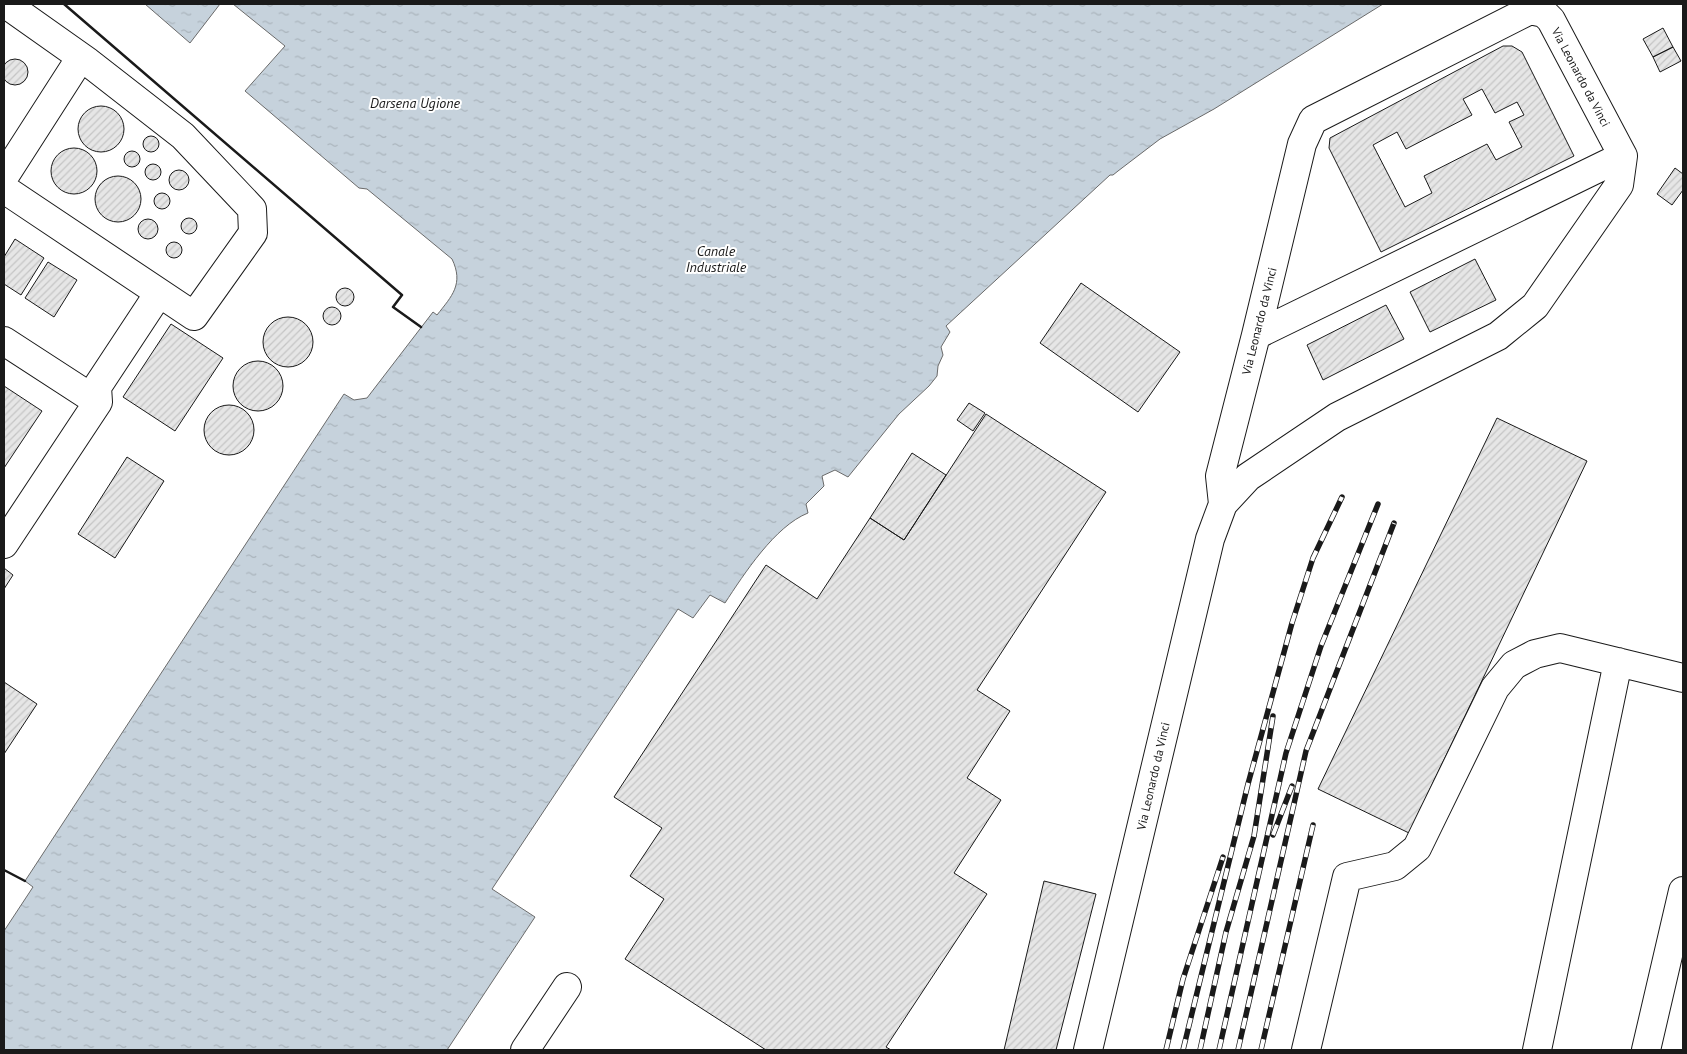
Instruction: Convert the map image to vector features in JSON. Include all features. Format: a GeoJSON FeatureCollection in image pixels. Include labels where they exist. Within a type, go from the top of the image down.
{"type":"FeatureCollection","features":[{"type":"Feature","properties":{"kind":"street"},"geometry":{"type":"LineString","coordinates":[[4,189],[194,316],[253,233],[252,209],[183,136],[81,57],[6,4]]}},
{"type":"Feature","properties":{"kind":"street","name":"Via Leonardo da Vinci"},"geometry":{"type":"LineString","coordinates":[[1088,1050],[1210,539],[1222,504],[1220,476],[1302,144],[1312,120],[1530,10],[1544,12],[1551,20],[1623,156],[1619,185],[1535,306],[1498,336],[1337,417],[1248,477],[1222,504]]}},
{"type":"Feature","properties":{"kind":"street"},"geometry":{"type":"LineString","coordinates":[[4,177],[81,57]]}},
{"type":"Feature","properties":{"kind":"street"},"geometry":{"type":"LineString","coordinates":[[1256,335],[1623,156]]}},
{"type":"Feature","properties":{"kind":"street"},"geometry":{"type":"LineString","coordinates":[[4,544],[98,402],[97,387],[159,293]]}},
{"type":"Feature","properties":{"kind":"street"},"geometry":{"type":"LineString","coordinates":[[4,341],[98,402]]}},
{"type":"Feature","properties":{"kind":"street"},"geometry":{"type":"LineString","coordinates":[[1306,1050],[1347,877],[1395,866],[1416,848],[1495,688],[1514,665],[1535,654],[1560,648],[1683,678]]}},
{"type":"Feature","properties":{"kind":"street"},"geometry":{"type":"LineString","coordinates":[[1537,1050],[1618,662]]}},
{"type":"Feature","properties":{"kind":"street"},"geometry":{"type":"LineString","coordinates":[[1646,1050],[1683,891]]}},
{"type":"Feature","properties":{"kind":"street"},"geometry":{"type":"LineString","coordinates":[[525,1050],[566,987]]}},
{"type":"Feature","properties":{"kind":"water"},"geometry":{"type":"Polygon","coordinates":[[[145,4],[220,4],[190,43],[145,4]]]}},
{"type":"Feature","properties":{"kind":"water","name":"Canale Industriale"},"geometry":{"type":"Polygon","coordinates":[[[233,4],[1383,4],[1214,109],[1160,139],[1113,175],[1110,175],[946,326],[950,332],[941,347],[943,355],[938,366],[937,376],[899,414],[848,477],[835,470],[822,476],[824,486],[806,504],[808,513],[784,528],[772,540],[751,565],[725,603],[710,595],[693,618],[678,609],[492,889],[535,917],[447,1050],[4,1050],[4,931],[33,887],[25,881],[344,394],[354,400],[367,398],[433,312],[437,315],[452,296],[455,289],[457,276],[452,259],[367,189],[359,188],[245,91],[285,46],[233,4]]]}},
{"type":"Feature","properties":{"kind":"building"},"geometry":{"type":"Polygon","coordinates":[[[1663,28],[1673,47],[1653,57],[1643,39],[1663,28]]]}},
{"type":"Feature","properties":{"kind":"building"},"geometry":{"type":"Polygon","coordinates":[[[1503,46],[1512,46],[1522,52],[1574,156],[1381,252],[1329,148],[1330,138],[1503,46]],[[1482,89],[1463,99],[1472,115],[1406,149],[1397,132],[1373,145],[1405,207],[1432,193],[1424,176],[1487,144],[1496,160],[1522,147],[1509,122],[1524,115],[1517,102],[1495,113],[1482,89]]]}},
{"type":"Feature","properties":{"kind":"building"},"geometry":{"type":"Polygon","coordinates":[[[1673,47],[1681,61],[1660,72],[1653,57],[1673,47]]]}},
{"type":"Feature","properties":{"kind":"building"},"geometry":{"type":"Polygon","coordinates":[[[15,59],[24,63],[28,72],[24,81],[15,85],[6,81],[2,72],[6,63],[15,59]]]}},
{"type":"Feature","properties":{"kind":"building"},"geometry":{"type":"Polygon","coordinates":[[[101,106],[114,110],[120,116],[124,129],[120,142],[114,148],[101,152],[88,148],[82,142],[78,129],[82,116],[88,110],[101,106]]]}},
{"type":"Feature","properties":{"kind":"building"},"geometry":{"type":"Polygon","coordinates":[[[148,136],[154,136],[159,141],[157,150],[148,152],[143,147],[143,141],[148,136]]]}},
{"type":"Feature","properties":{"kind":"building"},"geometry":{"type":"Polygon","coordinates":[[[74,148],[87,152],[93,158],[97,171],[93,184],[87,190],[74,194],[61,190],[55,184],[51,171],[55,158],[61,152],[74,148]]]}},
{"type":"Feature","properties":{"kind":"building"},"geometry":{"type":"Polygon","coordinates":[[[129,151],[135,151],[140,156],[138,165],[129,167],[124,162],[124,156],[129,151]]]}},
{"type":"Feature","properties":{"kind":"building"},"geometry":{"type":"Polygon","coordinates":[[[150,164],[156,164],[161,169],[159,178],[150,180],[145,175],[145,169],[150,164]]]}},
{"type":"Feature","properties":{"kind":"building"},"geometry":{"type":"Polygon","coordinates":[[[1675,168],[1683,174],[1683,190],[1672,205],[1657,194],[1675,168]]]}},
{"type":"Feature","properties":{"kind":"building"},"geometry":{"type":"Polygon","coordinates":[[[175,170],[183,170],[189,176],[189,184],[183,190],[175,190],[169,184],[169,176],[175,170]]]}},
{"type":"Feature","properties":{"kind":"building"},"geometry":{"type":"Polygon","coordinates":[[[118,176],[131,180],[137,186],[141,199],[137,212],[131,218],[118,222],[105,218],[99,212],[95,199],[99,186],[105,180],[118,176]]]}},
{"type":"Feature","properties":{"kind":"building"},"geometry":{"type":"Polygon","coordinates":[[[159,193],[165,193],[170,198],[168,207],[159,209],[154,204],[154,198],[159,193]]]}},
{"type":"Feature","properties":{"kind":"building"},"geometry":{"type":"Polygon","coordinates":[[[186,218],[192,218],[197,223],[195,232],[186,234],[181,229],[181,223],[186,218]]]}},
{"type":"Feature","properties":{"kind":"building"},"geometry":{"type":"Polygon","coordinates":[[[144,219],[152,219],[158,225],[158,233],[152,239],[144,239],[138,233],[138,225],[144,219]]]}},
{"type":"Feature","properties":{"kind":"building"},"geometry":{"type":"Polygon","coordinates":[[[15,239],[44,258],[21,295],[4,284],[4,257],[15,239]]]}},
{"type":"Feature","properties":{"kind":"building"},"geometry":{"type":"Polygon","coordinates":[[[174,242],[180,244],[182,250],[180,256],[174,258],[168,256],[166,250],[168,244],[174,242]]]}},
{"type":"Feature","properties":{"kind":"building"},"geometry":{"type":"Polygon","coordinates":[[[1475,259],[1496,300],[1430,332],[1410,292],[1475,259]]]}},
{"type":"Feature","properties":{"kind":"building"},"geometry":{"type":"Polygon","coordinates":[[[48,262],[77,280],[54,317],[25,298],[48,262]]]}},
{"type":"Feature","properties":{"kind":"building"},"geometry":{"type":"Polygon","coordinates":[[[1081,283],[1180,352],[1138,412],[1040,343],[1081,283]]]}},
{"type":"Feature","properties":{"kind":"building"},"geometry":{"type":"Polygon","coordinates":[[[345,288],[351,291],[354,297],[351,303],[345,306],[339,303],[336,297],[339,291],[345,288]]]}},
{"type":"Feature","properties":{"kind":"building"},"geometry":{"type":"Polygon","coordinates":[[[1386,305],[1404,339],[1323,380],[1307,345],[1386,305]]]}},
{"type":"Feature","properties":{"kind":"building"},"geometry":{"type":"Polygon","coordinates":[[[332,307],[338,310],[341,316],[338,322],[332,325],[326,322],[323,316],[326,310],[332,307]]]}},
{"type":"Feature","properties":{"kind":"building"},"geometry":{"type":"Polygon","coordinates":[[[283,317],[293,317],[306,324],[313,337],[313,347],[306,360],[293,367],[283,367],[274,363],[267,356],[263,347],[263,337],[267,328],[274,321],[283,317]]]}},
{"type":"Feature","properties":{"kind":"building"},"geometry":{"type":"Polygon","coordinates":[[[171,324],[223,358],[175,431],[123,397],[171,324]]]}},
{"type":"Feature","properties":{"kind":"building"},"geometry":{"type":"Polygon","coordinates":[[[253,361],[263,361],[276,368],[283,381],[283,391],[276,404],[263,411],[253,411],[244,407],[237,400],[233,391],[233,381],[237,372],[244,365],[253,361]]]}},
{"type":"Feature","properties":{"kind":"building"},"geometry":{"type":"Polygon","coordinates":[[[4,386],[42,411],[4,468],[4,386]]]}},
{"type":"Feature","properties":{"kind":"building"},"geometry":{"type":"Polygon","coordinates":[[[969,403],[985,413],[973,431],[957,420],[969,403]]]}},
{"type":"Feature","properties":{"kind":"building"},"geometry":{"type":"Polygon","coordinates":[[[224,405],[234,405],[247,412],[254,425],[254,435],[247,448],[234,455],[224,455],[215,451],[208,444],[204,435],[204,425],[208,416],[215,409],[224,405]]]}},
{"type":"Feature","properties":{"kind":"building"},"geometry":{"type":"Polygon","coordinates":[[[986,414],[1106,492],[977,690],[1010,711],[967,778],[1001,800],[954,873],[987,894],[886,1047],[891,1050],[766,1050],[625,959],[664,899],[630,876],[662,828],[614,797],[766,565],[817,599],[870,518],[904,540],[986,414]]]}},
{"type":"Feature","properties":{"kind":"building"},"geometry":{"type":"Polygon","coordinates":[[[1497,418],[1587,461],[1409,833],[1318,789],[1497,418]]]}},
{"type":"Feature","properties":{"kind":"building"},"geometry":{"type":"Polygon","coordinates":[[[912,453],[946,475],[904,540],[870,518],[912,453]]]}},
{"type":"Feature","properties":{"kind":"building"},"geometry":{"type":"Polygon","coordinates":[[[127,457],[164,481],[115,558],[78,534],[127,457]]]}},
{"type":"Feature","properties":{"kind":"building"},"geometry":{"type":"Polygon","coordinates":[[[4,568],[13,575],[4,589],[4,568]]]}},
{"type":"Feature","properties":{"kind":"building"},"geometry":{"type":"Polygon","coordinates":[[[4,682],[37,704],[4,754],[4,682]]]}},
{"type":"Feature","properties":{"kind":"building"},"geometry":{"type":"Polygon","coordinates":[[[1044,881],[1096,894],[1056,1050],[1004,1050],[1044,881]]]}},
{"type":"Feature","properties":{"kind":"railway"},"geometry":{"type":"LineString","coordinates":[[1183,1050],[1248,784],[1292,623],[1313,558],[1342,497]]}},
{"type":"Feature","properties":{"kind":"railway"},"geometry":{"type":"LineString","coordinates":[[1219,1050],[1286,753],[1321,646],[1378,504]]}},
{"type":"Feature","properties":{"kind":"railway"},"geometry":{"type":"LineString","coordinates":[[1238,1050],[1306,751],[1394,523]]}},
{"type":"Feature","properties":{"kind":"railway"},"geometry":{"type":"LineString","coordinates":[[1200,1050],[1226,932],[1254,836],[1273,716]]}},
{"type":"Feature","properties":{"kind":"railway"},"geometry":{"type":"LineString","coordinates":[[1273,835],[1292,786]]}},
{"type":"Feature","properties":{"kind":"railway"},"geometry":{"type":"LineString","coordinates":[[1261,1050],[1313,825]]}},
{"type":"Feature","properties":{"kind":"railway"},"geometry":{"type":"LineString","coordinates":[[1166,1050],[1183,979],[1223,857]]}},
{"type":"Feature","properties":{"kind":"wall"},"geometry":{"type":"LineString","coordinates":[[64,4],[402,295],[393,307],[421,327]]}},
{"type":"Feature","properties":{"kind":"wall"},"geometry":{"type":"LineString","coordinates":[[4,870],[25,881]]}},
{"type":"Feature","properties":{"kind":"water label","name":"Darsena Ugione"},"geometry":{"type":"Point","coordinates":[415,103]}}]}
